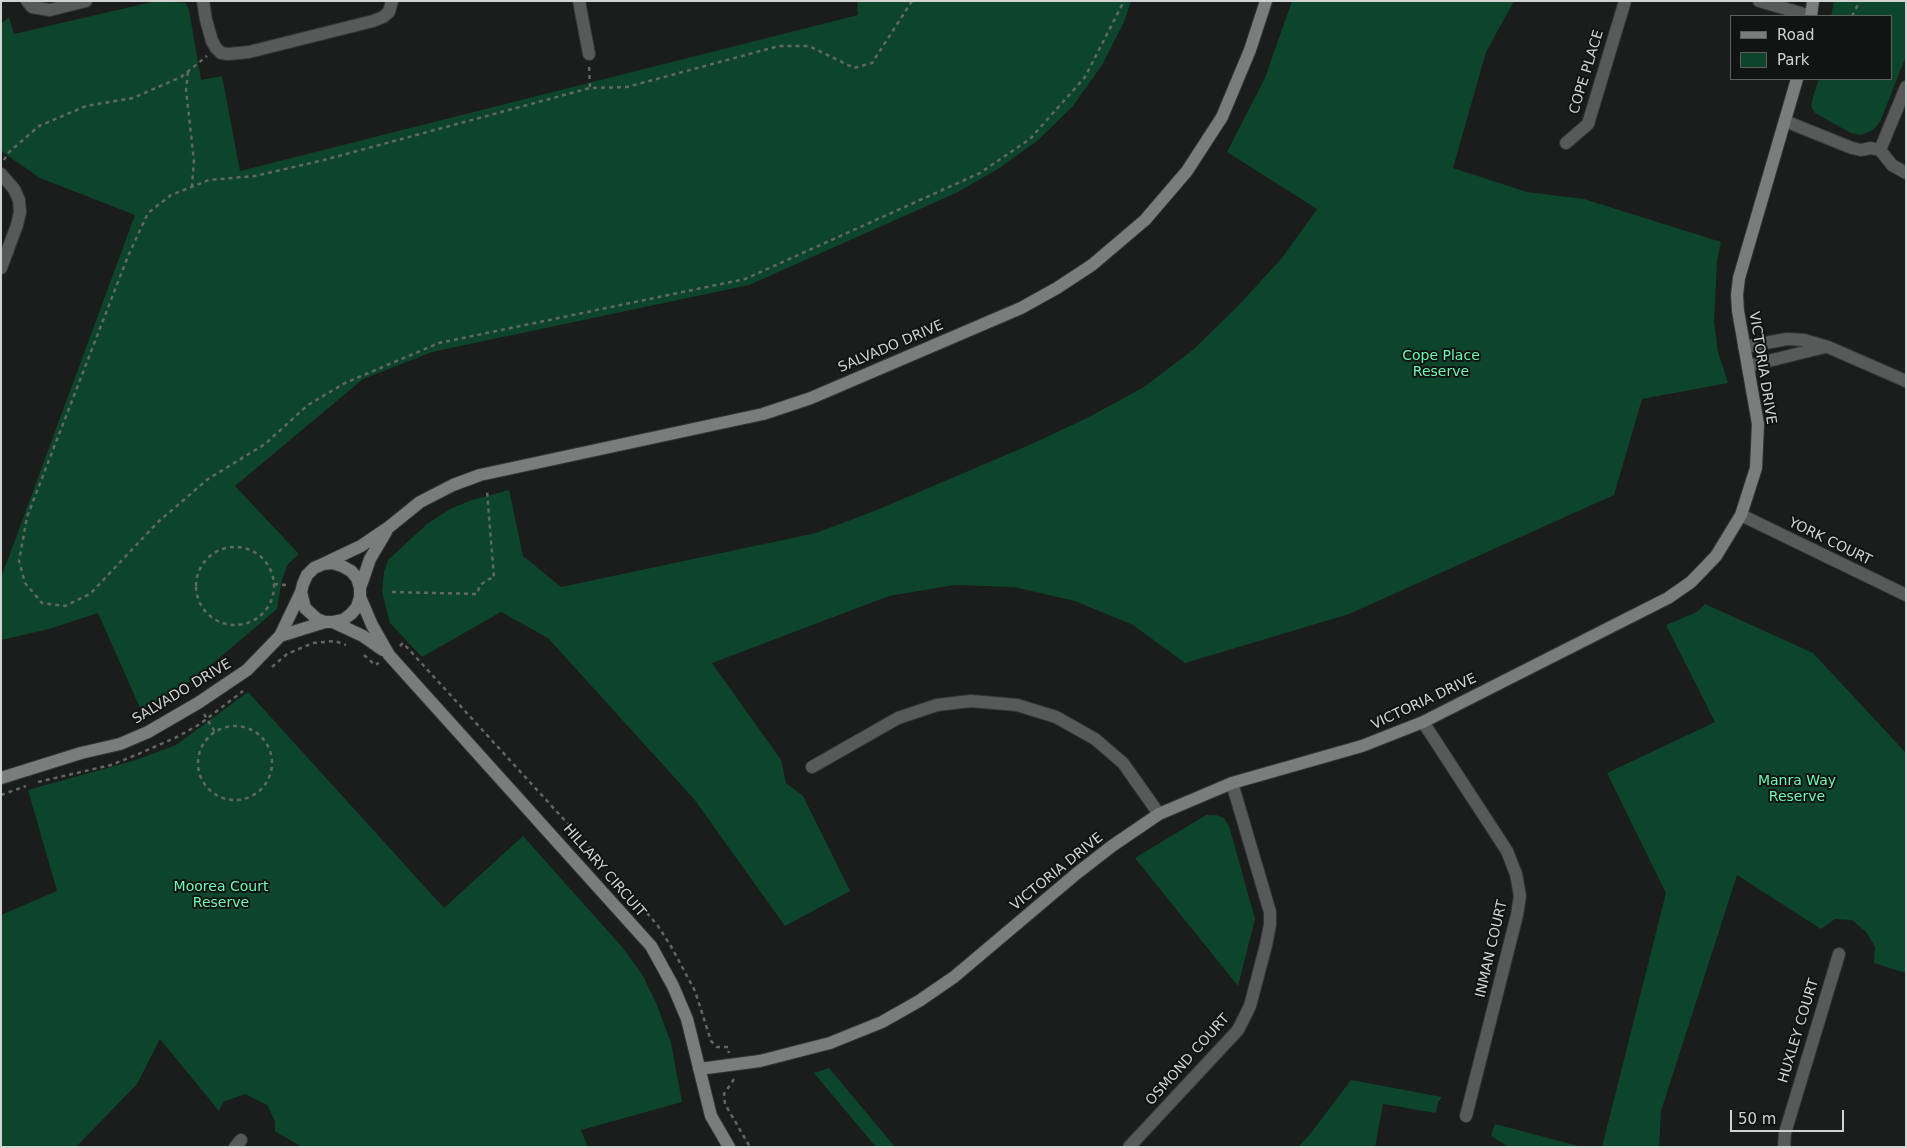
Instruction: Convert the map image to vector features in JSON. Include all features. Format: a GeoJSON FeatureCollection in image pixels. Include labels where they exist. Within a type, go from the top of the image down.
{"type":"FeatureCollection","features":[{"type":"Feature","properties":{"kind":"street"},"geometry":{"type":"LineString","coordinates":[[27,1],[32,7],[50,10],[86,1]]}},
{"type":"Feature","properties":{"kind":"street"},"geometry":{"type":"LineString","coordinates":[[203,1],[208,26],[216,48],[221,53],[228,54],[249,52],[383,18],[389,12],[392,1]]}},
{"type":"Feature","properties":{"kind":"street"},"geometry":{"type":"LineString","coordinates":[[579,1],[589,54]]}},
{"type":"Feature","properties":{"kind":"street","name":"SALVADO DRIVE"},"geometry":{"type":"LineString","coordinates":[[1,778],[81,753],[120,744],[148,732],[198,703],[247,670],[280,636],[307,575],[314,568],[361,546],[389,527],[420,502],[453,485],[480,475],[763,414],[811,398],[1021,308],[1057,288],[1092,265],[1145,220],[1187,171],[1222,118],[1250,50],[1266,1]]}},
{"type":"Feature","properties":{"kind":"street","name":"COPE PLACE"},"geometry":{"type":"LineString","coordinates":[[1566,143],[1588,124],[1624,1]]}},
{"type":"Feature","properties":{"kind":"street"},"geometry":{"type":"LineString","coordinates":[[1760,1],[1808,15]]}},
{"type":"Feature","properties":{"kind":"street"},"geometry":{"type":"LineString","coordinates":[[1811,15],[1813,1]]}},
{"type":"Feature","properties":{"kind":"street","name":"VICTORIA DRIVE"},"geometry":{"type":"LineString","coordinates":[[699,1070],[760,1061],[830,1043],[882,1022],[954,977],[1083,868],[1160,814],[1232,783],[1362,746],[1423,722],[1668,598],[1691,582],[1716,556],[1741,516],[1756,468],[1758,424],[1737,303],[1739,278],[1797,80]]}},
{"type":"Feature","properties":{"kind":"street"},"geometry":{"type":"LineString","coordinates":[[1880,150],[1906,87]]}},
{"type":"Feature","properties":{"kind":"street"},"geometry":{"type":"LineString","coordinates":[[1785,121],[1852,148],[1880,150],[1892,165],[1906,173]]}},
{"type":"Feature","properties":{"kind":"street"},"geometry":{"type":"LineString","coordinates":[[1,174],[14,190],[19,200],[20,212],[1,268]]}},
{"type":"Feature","properties":{"kind":"street"},"geometry":{"type":"LineString","coordinates":[[1744,346],[1787,339],[1804,340],[1828,347],[1906,381]]}},
{"type":"Feature","properties":{"kind":"street"},"geometry":{"type":"LineString","coordinates":[[1748,366],[1828,347]]}},
{"type":"Feature","properties":{"kind":"street","name":"YORK COURT"},"geometry":{"type":"LineString","coordinates":[[1741,516],[1906,595]]}},
{"type":"Feature","properties":{"kind":"street","name":"SALVADO DRIVE"},"geometry":{"type":"LineString","coordinates":[[280,636],[329,622],[343,620],[351,614],[357,607],[370,558],[389,527]]}},
{"type":"Feature","properties":{"kind":"street"},"geometry":{"type":"LineString","coordinates":[[323,564],[333,563],[351,571],[357,578],[360,593]]}},
{"type":"Feature","properties":{"kind":"street"},"geometry":{"type":"LineString","coordinates":[[301,592],[305,608],[317,619],[329,622]]}},
{"type":"Feature","properties":{"kind":"street","name":"HILLARY CIRCUIT"},"geometry":{"type":"LineString","coordinates":[[360,593],[372,626],[389,655]]}},
{"type":"Feature","properties":{"kind":"street","name":"HILLARY CIRCUIT"},"geometry":{"type":"LineString","coordinates":[[329,622],[364,636],[389,655],[651,946],[673,986],[687,1019],[711,1116],[729,1147]]}},
{"type":"Feature","properties":{"kind":"street"},"geometry":{"type":"LineString","coordinates":[[812,767],[898,718],[937,705],[971,701],[1017,705],[1056,717],[1095,739],[1123,764],[1160,814]]}},
{"type":"Feature","properties":{"kind":"street","name":"INMAN COURT"},"geometry":{"type":"LineString","coordinates":[[1423,722],[1507,851],[1516,874],[1520,896],[1517,915],[1466,1116]]}},
{"type":"Feature","properties":{"kind":"street","name":"OSMOND COURT"},"geometry":{"type":"LineString","coordinates":[[1129,1147],[1238,1030],[1250,1006],[1266,945],[1270,925],[1270,912],[1232,783]]}},
{"type":"Feature","properties":{"kind":"street","name":"HUXLEY COURT"},"geometry":{"type":"LineString","coordinates":[[1784,1147],[1785,1133],[1839,954]]}},
{"type":"Feature","properties":{"kind":"path"},"geometry":{"type":"LineString","coordinates":[[912,1],[872,63],[854,68],[809,46],[779,46],[627,86],[590,88],[324,160],[255,176],[209,180],[171,195],[148,213],[128,256],[27,517],[18,561],[25,583],[42,603],[65,606],[90,594],[158,522],[208,479],[265,444],[308,405],[345,383],[439,343],[745,279],[980,173],[1030,139],[1085,77],[1124,1]]}},
{"type":"Feature","properties":{"kind":"path"},"geometry":{"type":"LineString","coordinates":[[1853,15],[1860,1]]}},
{"type":"Feature","properties":{"kind":"path"},"geometry":{"type":"LineString","coordinates":[[4,160],[8,153],[39,126],[86,106],[133,98],[181,77],[216,48]]}},
{"type":"Feature","properties":{"kind":"path"},"geometry":{"type":"LineString","coordinates":[[589,54],[590,88]]}},
{"type":"Feature","properties":{"kind":"path"},"geometry":{"type":"LineString","coordinates":[[188,72],[186,90],[194,161],[192,186]]}},
{"type":"Feature","properties":{"kind":"path"},"geometry":{"type":"LineString","coordinates":[[392,592],[477,594],[480,585],[494,578],[487,491]]}},
{"type":"Feature","properties":{"kind":"path"},"geometry":{"type":"LineString","coordinates":[[232,547],[244,548],[256,553],[265,561],[272,572],[274,584],[273,596],[268,607],[260,616],[250,622],[238,625],[227,624],[215,619],[206,612],[200,602],[197,590],[197,577],[202,566],[210,556],[220,550],[232,547]]}},
{"type":"Feature","properties":{"kind":"path"},"geometry":{"type":"LineString","coordinates":[[274,584],[286,586]]}},
{"type":"Feature","properties":{"kind":"path"},"geometry":{"type":"LineString","coordinates":[[204,714],[215,732]]}},
{"type":"Feature","properties":{"kind":"path"},"geometry":{"type":"LineString","coordinates":[[242,726],[260,735],[266,742],[272,760],[272,770],[264,787],[256,794],[236,800],[225,799],[207,787],[202,778],[198,758],[201,747],[207,738],[215,732],[224,727],[242,726]]}},
{"type":"Feature","properties":{"kind":"path"},"geometry":{"type":"LineString","coordinates":[[734,1078],[734,1082],[724,1094],[725,1104],[750,1147]]}},
{"type":"Feature","properties":{"kind":"green space"},"geometry":{"type":"Polygon","coordinates":[[[156,1],[186,3],[189,10],[201,80],[222,76],[240,171],[858,15],[857,1],[1131,1],[1124,22],[1102,65],[1073,106],[1037,141],[998,169],[956,193],[749,285],[432,352],[363,379],[235,486],[299,554],[288,564],[282,579],[277,609],[205,670],[173,694],[141,710],[98,613],[49,629],[1,640],[1,578],[135,215],[40,178],[1,151],[1,24],[9,17],[14,34],[156,1]]]}},
{"type":"Feature","properties":{"kind":"green space","name":"Cope Place Reserve"},"geometry":{"type":"Polygon","coordinates":[[[1292,1],[1514,1],[1486,52],[1453,168],[1527,192],[1584,199],[1721,242],[1717,261],[1714,322],[1718,352],[1728,383],[1642,399],[1614,495],[1349,614],[1185,663],[1133,625],[1075,601],[1014,587],[954,585],[889,596],[712,663],[781,760],[786,783],[803,796],[850,891],[785,926],[694,799],[548,638],[501,612],[422,657],[390,623],[382,592],[384,572],[388,560],[427,524],[450,509],[472,500],[509,490],[523,556],[561,587],[816,533],[877,510],[1034,443],[1089,417],[1144,387],[1194,349],[1239,305],[1282,258],[1317,209],[1227,152],[1265,78],[1292,1]]]}},
{"type":"Feature","properties":{"kind":"green space"},"geometry":{"type":"Polygon","coordinates":[[[1834,1],[1906,1],[1906,56],[1880,122],[1873,130],[1861,135],[1851,133],[1815,113],[1811,106],[1813,97],[1819,80],[1892,80],[1892,15],[1831,15],[1834,1]]]}},
{"type":"Feature","properties":{"kind":"green space","name":"Manra Way Reserve"},"geometry":{"type":"Polygon","coordinates":[[[1705,604],[1813,653],[1906,753],[1906,973],[1874,963],[1875,947],[1867,933],[1852,920],[1835,919],[1821,929],[1737,875],[1661,1111],[1659,1147],[1602,1147],[1666,893],[1607,773],[1715,722],[1666,625],[1697,612],[1705,604]]]}},
{"type":"Feature","properties":{"kind":"green space","name":"Moorea Court Reserve"},"geometry":{"type":"Polygon","coordinates":[[[248,692],[444,908],[523,836],[623,948],[643,976],[657,1005],[671,1043],[682,1102],[581,1130],[588,1147],[302,1147],[275,1131],[275,1121],[267,1105],[245,1094],[223,1102],[219,1111],[160,1039],[137,1084],[76,1147],[1,1147],[1,915],[57,891],[28,790],[136,760],[176,745],[248,692]]]}},
{"type":"Feature","properties":{"kind":"green space"},"geometry":{"type":"Polygon","coordinates":[[[1206,815],[1216,815],[1224,818],[1229,826],[1255,919],[1238,986],[1135,858],[1206,815]]]}},
{"type":"Feature","properties":{"kind":"green space"},"geometry":{"type":"Polygon","coordinates":[[[829,1068],[895,1147],[876,1147],[814,1073],[829,1068]]]}},
{"type":"Feature","properties":{"kind":"green space"},"geometry":{"type":"Polygon","coordinates":[[[1351,1080],[1442,1097],[1438,1102],[1436,1113],[1383,1104],[1375,1147],[1298,1147],[1311,1133],[1351,1080]]]}},
{"type":"Feature","properties":{"kind":"green space"},"geometry":{"type":"Polygon","coordinates":[[[1495,1124],[1582,1147],[1509,1147],[1491,1136],[1495,1124]]]}}]}
